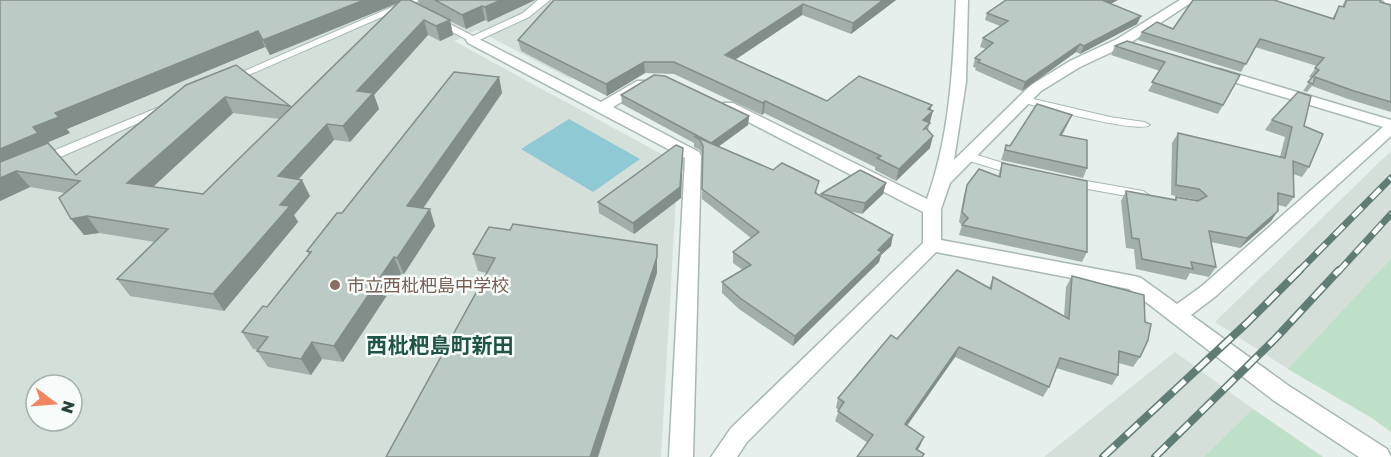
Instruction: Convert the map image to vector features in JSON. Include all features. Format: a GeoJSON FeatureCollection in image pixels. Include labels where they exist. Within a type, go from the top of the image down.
{"type":"FeatureCollection","features":[{"type":"Feature","properties":{"kind":"street"},"geometry":{"type":"LineString","coordinates":[[723,457],[739,435],[932,245],[932,209],[942,181],[959,82],[962,0]]}},
{"type":"Feature","properties":{"kind":"street"},"geometry":{"type":"LineString","coordinates":[[942,181],[1036,88],[1075,64],[1122,42],[1189,0]]}},
{"type":"Feature","properties":{"kind":"street"},"geometry":{"type":"LineString","coordinates":[[473,40],[693,156],[681,457]]}},
{"type":"Feature","properties":{"kind":"street"},"geometry":{"type":"LineString","coordinates":[[1122,42],[1143,49]]}},
{"type":"Feature","properties":{"kind":"street"},"geometry":{"type":"LineString","coordinates":[[1196,66],[1391,127]]}},
{"type":"Feature","properties":{"kind":"street"},"geometry":{"type":"LineString","coordinates":[[601,108],[651,78],[660,79]]}},
{"type":"Feature","properties":{"kind":"street"},"geometry":{"type":"LineString","coordinates":[[710,98],[792,136],[932,209]]}},
{"type":"Feature","properties":{"kind":"street"},"geometry":{"type":"LineString","coordinates":[[1177,315],[1209,291],[1391,127]]}},
{"type":"Feature","properties":{"kind":"street"},"geometry":{"type":"LineString","coordinates":[[932,245],[1134,283],[1281,393],[1379,457]]}},
{"type":"Feature","properties":{"kind":"lane"},"geometry":{"type":"LineString","coordinates":[[425,15],[473,40],[526,15],[545,0]]}},
{"type":"Feature","properties":{"kind":"lane"},"geometry":{"type":"LineString","coordinates":[[220,84],[412,5]]}},
{"type":"Feature","properties":{"kind":"lane"},"geometry":{"type":"LineString","coordinates":[[1025,100],[1110,120],[1144,125]]}},
{"type":"Feature","properties":{"kind":"lane"},"geometry":{"type":"LineString","coordinates":[[24,167],[177,102]]}},
{"type":"Feature","properties":{"kind":"lane"},"geometry":{"type":"LineString","coordinates":[[967,156],[1028,174]]}},
{"type":"Feature","properties":{"kind":"lane"},"geometry":{"type":"LineString","coordinates":[[1051,178],[1157,198]]}},
{"type":"Feature","properties":{"kind":"shaded area","name":"市立西枇杷島中学校"},"geometry":{"type":"Polygon","coordinates":[[[0,0],[709,0],[570,79],[477,30],[454,41],[678,163],[661,457],[0,457],[0,0]]]}},
{"type":"Feature","properties":{"kind":"shaded area"},"geometry":{"type":"Polygon","coordinates":[[[1391,151],[1391,432],[1372,418],[1288,369],[1215,322],[1391,151]]]}},
{"type":"Feature","properties":{"kind":"shaded area"},"geometry":{"type":"Polygon","coordinates":[[[1175,352],[1253,409],[1323,457],[1044,457],[1175,352]]]}},
{"type":"Feature","properties":{"kind":"green space"},"geometry":{"type":"Polygon","coordinates":[[[1391,259],[1391,432],[1372,418],[1288,369],[1391,259]]]}},
{"type":"Feature","properties":{"kind":"green space"},"geometry":{"type":"Polygon","coordinates":[[[1253,409],[1323,457],[1204,457],[1253,409]]]}},
{"type":"Feature","properties":{"kind":"water"},"geometry":{"type":"Polygon","coordinates":[[[569,119],[640,159],[593,192],[521,149],[569,119]]]}},
{"type":"Feature","properties":{"kind":"building"},"geometry":{"type":"Polygon","coordinates":[[[0,0],[364,0],[263,40],[258,31],[55,113],[59,117],[33,127],[38,133],[0,149],[0,0]]]}},
{"type":"Feature","properties":{"kind":"building"},"geometry":{"type":"Polygon","coordinates":[[[401,0],[410,0],[450,20],[436,26],[424,20],[357,91],[373,93],[343,126],[327,124],[278,176],[302,180],[280,205],[290,206],[213,294],[117,279],[168,229],[87,216],[71,219],[59,198],[80,181],[16,171],[0,178],[0,162],[48,143],[76,175],[186,85],[236,65],[290,106],[225,97],[127,183],[203,194],[401,0]]]}},
{"type":"Feature","properties":{"kind":"building"},"geometry":{"type":"Polygon","coordinates":[[[435,0],[501,0],[462,15],[435,0]]]}},
{"type":"Feature","properties":{"kind":"building"},"geometry":{"type":"Polygon","coordinates":[[[554,0],[883,0],[853,23],[803,4],[725,55],[827,101],[859,76],[932,105],[928,109],[933,111],[923,120],[930,123],[923,130],[926,128],[933,136],[899,169],[877,158],[881,156],[765,101],[763,103],[674,62],[644,62],[606,84],[518,40],[554,0]]]}},
{"type":"Feature","properties":{"kind":"building"},"geometry":{"type":"Polygon","coordinates":[[[1006,0],[1106,0],[1104,1],[1141,16],[1084,46],[1080,44],[1025,82],[978,62],[980,60],[975,58],[993,43],[983,38],[1008,21],[987,13],[1006,0]]]}},
{"type":"Feature","properties":{"kind":"building"},"geometry":{"type":"Polygon","coordinates":[[[1193,0],[1274,0],[1334,19],[1339,6],[1344,7],[1347,0],[1381,0],[1380,2],[1391,5],[1391,102],[1315,77],[1313,84],[1308,82],[1319,70],[1315,68],[1324,58],[1260,39],[1246,64],[1142,32],[1157,22],[1173,29],[1193,0]]]}},
{"type":"Feature","properties":{"kind":"building"},"geometry":{"type":"Polygon","coordinates":[[[1127,41],[1240,75],[1223,105],[1152,82],[1165,62],[1115,46],[1127,41]]]}},
{"type":"Feature","properties":{"kind":"building"},"geometry":{"type":"Polygon","coordinates":[[[454,72],[499,77],[407,206],[430,209],[397,258],[394,257],[334,346],[312,342],[301,359],[257,351],[268,337],[242,332],[263,306],[267,307],[311,252],[307,251],[337,213],[342,213],[454,72]]]}},
{"type":"Feature","properties":{"kind":"building"},"geometry":{"type":"Polygon","coordinates":[[[654,75],[665,76],[749,116],[711,143],[621,95],[654,75]]]}},
{"type":"Feature","properties":{"kind":"building"},"geometry":{"type":"Polygon","coordinates":[[[1298,92],[1311,96],[1304,126],[1323,134],[1309,167],[1293,161],[1294,197],[1278,193],[1278,211],[1247,238],[1209,231],[1216,267],[1191,262],[1193,269],[1142,259],[1139,239],[1132,238],[1126,191],[1176,200],[1176,197],[1198,201],[1207,196],[1199,189],[1176,185],[1178,133],[1285,158],[1292,127],[1272,120],[1298,92]]]}},
{"type":"Feature","properties":{"kind":"building"},"geometry":{"type":"Polygon","coordinates":[[[1037,104],[1072,115],[1060,135],[1087,140],[1087,168],[1005,150],[1006,145],[1010,146],[1037,104]]]}},
{"type":"Feature","properties":{"kind":"building"},"geometry":{"type":"Polygon","coordinates":[[[694,136],[773,170],[782,163],[819,181],[815,193],[893,235],[878,250],[882,252],[795,336],[740,298],[722,282],[751,265],[733,252],[759,232],[702,189],[703,146],[694,136]]]}},
{"type":"Feature","properties":{"kind":"building"},"geometry":{"type":"Polygon","coordinates":[[[676,145],[683,148],[680,187],[633,223],[598,202],[676,145]]]}},
{"type":"Feature","properties":{"kind":"building"},"geometry":{"type":"Polygon","coordinates":[[[1002,163],[1087,181],[1087,252],[962,225],[968,218],[962,212],[967,185],[979,169],[1000,177],[1002,163]]]}},
{"type":"Feature","properties":{"kind":"building"},"geometry":{"type":"Polygon","coordinates":[[[860,170],[886,183],[865,203],[821,194],[860,170]]]}},
{"type":"Feature","properties":{"kind":"building"},"geometry":{"type":"Polygon","coordinates":[[[513,224],[657,245],[657,257],[590,457],[386,457],[495,258],[473,254],[489,227],[510,230],[513,224]]]}},
{"type":"Feature","properties":{"kind":"building"},"geometry":{"type":"Polygon","coordinates":[[[957,270],[991,289],[993,277],[1069,319],[1072,276],[1144,295],[1145,322],[1151,324],[1148,340],[1140,357],[1119,351],[1118,375],[1060,358],[1049,387],[959,347],[905,424],[924,437],[916,449],[924,454],[922,457],[857,457],[873,435],[838,411],[844,402],[838,398],[891,335],[897,339],[957,270]]]}},
{"type":"Feature","properties":{"kind":"railway"},"geometry":{"type":"LineString","coordinates":[[1298,272],[1391,178]]}},
{"type":"Feature","properties":{"kind":"railway"},"geometry":{"type":"LineString","coordinates":[[1338,272],[1391,214]]}},
{"type":"Feature","properties":{"kind":"railway"},"geometry":{"type":"LineString","coordinates":[[1155,457],[1275,339],[1339,270]]}},
{"type":"Feature","properties":{"kind":"railway"},"geometry":{"type":"LineString","coordinates":[[1103,457],[1248,322],[1298,272]]}},
{"type":"Feature","properties":{"kind":"place","name":"市立西枇杷島中学校"},"geometry":{"type":"Point","coordinates":[335,285]}},
{"type":"Feature","properties":{"kind":"district","name":"西枇杷島町新田"},"geometry":{"type":"Point","coordinates":[440,345]}}]}
